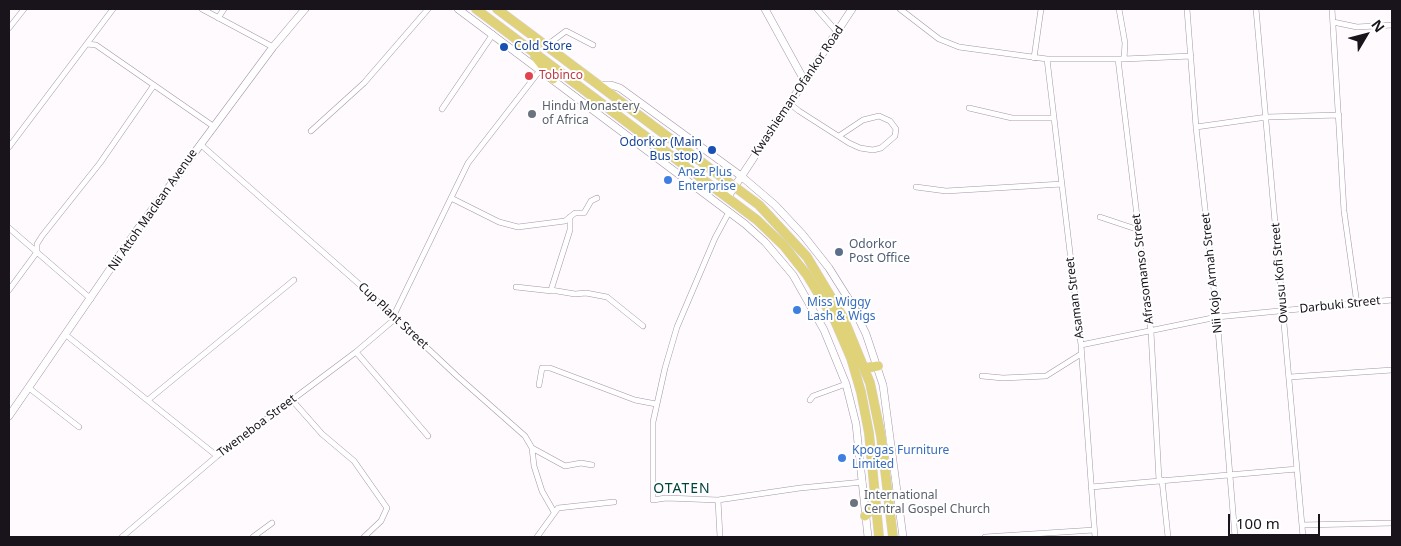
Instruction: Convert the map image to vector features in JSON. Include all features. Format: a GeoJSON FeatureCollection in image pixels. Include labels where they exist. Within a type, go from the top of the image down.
{"type":"FeatureCollection","features":[{"type":"Feature","properties":{"kind":"highway"},"geometry":{"type":"LineString","coordinates":[[476,9],[757,220],[784,246],[807,275],[835,321],[851,358],[866,412],[879,537]]}},
{"type":"Feature","properties":{"kind":"highway"},"geometry":{"type":"LineString","coordinates":[[497,9],[759,205],[807,257],[827,288],[854,338],[865,368],[880,426],[893,537]]}},
{"type":"Feature","properties":{"kind":"highway"},"geometry":{"type":"LineString","coordinates":[[531,49],[537,64],[553,79]]}},
{"type":"Feature","properties":{"kind":"highway"},"geometry":{"type":"LineString","coordinates":[[537,64],[550,63]]}},
{"type":"Feature","properties":{"kind":"highway"},"geometry":{"type":"LineString","coordinates":[[631,126],[654,132],[718,180],[734,186]]}},
{"type":"Feature","properties":{"kind":"highway"},"geometry":{"type":"LineString","coordinates":[[727,198],[734,195],[740,197],[784,230]]}},
{"type":"Feature","properties":{"kind":"highway"},"geometry":{"type":"LineString","coordinates":[[865,368],[878,366]]}},
{"type":"Feature","properties":{"kind":"highway"},"geometry":{"type":"LineString","coordinates":[[866,516],[876,504]]}},
{"type":"Feature","properties":{"kind":"street"},"geometry":{"type":"LineString","coordinates":[[9,28],[24,9]]}},
{"type":"Feature","properties":{"kind":"street"},"geometry":{"type":"LineString","coordinates":[[9,147],[113,9]]}},
{"type":"Feature","properties":{"kind":"street"},"geometry":{"type":"LineString","coordinates":[[202,9],[273,47]]}},
{"type":"Feature","properties":{"kind":"street"},"geometry":{"type":"LineString","coordinates":[[218,18],[224,9]]}},
{"type":"Feature","properties":{"kind":"street","name":"Nii Attoh Maclean Avenue"},"geometry":{"type":"LineString","coordinates":[[9,416],[213,126],[273,47],[305,9]]}},
{"type":"Feature","properties":{"kind":"street"},"geometry":{"type":"LineString","coordinates":[[311,131],[364,83],[428,9]]}},
{"type":"Feature","properties":{"kind":"street"},"geometry":{"type":"LineString","coordinates":[[395,317],[468,163],[537,64],[458,9]]}},
{"type":"Feature","properties":{"kind":"street"},"geometry":{"type":"LineString","coordinates":[[766,9],[804,80]]}},
{"type":"Feature","properties":{"kind":"street"},"geometry":{"type":"LineString","coordinates":[[817,9],[838,33]]}},
{"type":"Feature","properties":{"kind":"street","name":"Kwashieman-Ofankor Road"},"geometry":{"type":"LineString","coordinates":[[727,198],[804,80],[838,33],[852,9]]}},
{"type":"Feature","properties":{"kind":"street"},"geometry":{"type":"LineString","coordinates":[[900,9],[949,45],[1047,59],[1122,59],[1191,56]]}},
{"type":"Feature","properties":{"kind":"street"},"geometry":{"type":"LineString","coordinates":[[1034,58],[1041,9]]}},
{"type":"Feature","properties":{"kind":"street","name":"Afrasomanso Street"},"geometry":{"type":"LineString","coordinates":[[1119,9],[1125,43],[1122,59],[1151,332],[1161,480],[1168,537]]}},
{"type":"Feature","properties":{"kind":"street","name":"Nii Kojo Armah Street"},"geometry":{"type":"LineString","coordinates":[[1186,9],[1196,127],[1218,317],[1235,537]]}},
{"type":"Feature","properties":{"kind":"street","name":"Owusu Kofi Street"},"geometry":{"type":"LineString","coordinates":[[1256,9],[1303,537]]}},
{"type":"Feature","properties":{"kind":"street"},"geometry":{"type":"LineString","coordinates":[[1332,9],[1344,211],[1357,304]]}},
{"type":"Feature","properties":{"kind":"street"},"geometry":{"type":"LineString","coordinates":[[1333,22],[1357,27],[1392,25]]}},
{"type":"Feature","properties":{"kind":"street"},"geometry":{"type":"LineString","coordinates":[[546,46],[566,31],[593,45]]}},
{"type":"Feature","properties":{"kind":"street"},"geometry":{"type":"LineString","coordinates":[[442,109],[493,34]]}},
{"type":"Feature","properties":{"kind":"street"},"geometry":{"type":"LineString","coordinates":[[87,44],[96,44],[213,126]]}},
{"type":"Feature","properties":{"kind":"street","name":"Asaman Street"},"geometry":{"type":"LineString","coordinates":[[1047,59],[1081,345],[1095,537]]}},
{"type":"Feature","properties":{"kind":"street"},"geometry":{"type":"LineString","coordinates":[[553,79],[730,212],[765,242],[793,275],[824,330],[846,384],[856,424],[868,537]]}},
{"type":"Feature","properties":{"kind":"street"},"geometry":{"type":"LineString","coordinates":[[9,290],[37,252],[37,244],[42,236],[100,163],[154,85]]}},
{"type":"Feature","properties":{"kind":"street"},"geometry":{"type":"LineString","coordinates":[[598,85],[620,88],[740,176],[803,235],[829,268],[855,311],[878,366],[891,430],[903,537]]}},
{"type":"Feature","properties":{"kind":"street"},"geometry":{"type":"LineString","coordinates":[[789,103],[840,136],[860,148],[873,150],[881,148],[895,136],[896,129],[890,121],[879,116],[863,120],[840,136]]}},
{"type":"Feature","properties":{"kind":"street"},"geometry":{"type":"LineString","coordinates":[[969,108],[1012,118],[1054,118]]}},
{"type":"Feature","properties":{"kind":"street"},"geometry":{"type":"LineString","coordinates":[[1196,127],[1267,118],[1339,115]]}},
{"type":"Feature","properties":{"kind":"street","name":"Cup Plant Street"},"geometry":{"type":"LineString","coordinates":[[200,144],[395,317],[525,436],[532,448],[565,466],[581,463],[592,465]]}},
{"type":"Feature","properties":{"kind":"street"},"geometry":{"type":"LineString","coordinates":[[750,163],[749,175],[754,188]]}},
{"type":"Feature","properties":{"kind":"street"},"geometry":{"type":"LineString","coordinates":[[916,187],[946,190],[1062,184]]}},
{"type":"Feature","properties":{"kind":"street"},"geometry":{"type":"LineString","coordinates":[[450,198],[498,222],[518,227],[565,221],[575,214],[584,213],[591,201],[597,198]]}},
{"type":"Feature","properties":{"kind":"street"},"geometry":{"type":"LineString","coordinates":[[730,212],[715,238],[676,327],[656,404],[652,454],[653,500],[666,498],[718,500],[800,488],[863,482]]}},
{"type":"Feature","properties":{"kind":"street"},"geometry":{"type":"LineString","coordinates":[[553,292],[550,288],[570,230],[570,217]]}},
{"type":"Feature","properties":{"kind":"street"},"geometry":{"type":"LineString","coordinates":[[1100,217],[1139,230]]}},
{"type":"Feature","properties":{"kind":"street"},"geometry":{"type":"LineString","coordinates":[[9,228],[91,299]]}},
{"type":"Feature","properties":{"kind":"street"},"geometry":{"type":"LineString","coordinates":[[148,400],[294,280]]}},
{"type":"Feature","properties":{"kind":"street"},"geometry":{"type":"LineString","coordinates":[[516,288],[586,293],[607,297],[643,326]]}},
{"type":"Feature","properties":{"kind":"street","name":"Darbuki Street"},"geometry":{"type":"LineString","coordinates":[[1081,345],[1218,317],[1392,300]]}},
{"type":"Feature","properties":{"kind":"street","name":"Tweneboa Street"},"geometry":{"type":"LineString","coordinates":[[122,537],[217,456],[356,352],[395,317]]}},
{"type":"Feature","properties":{"kind":"street"},"geometry":{"type":"LineString","coordinates":[[66,335],[217,456]]}},
{"type":"Feature","properties":{"kind":"street"},"geometry":{"type":"LineString","coordinates":[[356,352],[428,436]]}},
{"type":"Feature","properties":{"kind":"street"},"geometry":{"type":"LineString","coordinates":[[982,376],[1003,378],[1046,376],[1081,354]]}},
{"type":"Feature","properties":{"kind":"street"},"geometry":{"type":"LineString","coordinates":[[539,385],[542,368],[550,368],[635,400],[656,404]]}},
{"type":"Feature","properties":{"kind":"street"},"geometry":{"type":"LineString","coordinates":[[1290,377],[1392,370]]}},
{"type":"Feature","properties":{"kind":"street"},"geometry":{"type":"LineString","coordinates":[[810,400],[813,396],[846,384]]}},
{"type":"Feature","properties":{"kind":"street"},"geometry":{"type":"LineString","coordinates":[[29,388],[79,427]]}},
{"type":"Feature","properties":{"kind":"street"},"geometry":{"type":"LineString","coordinates":[[292,400],[322,434],[354,461],[387,508],[381,521],[364,537]]}},
{"type":"Feature","properties":{"kind":"street"},"geometry":{"type":"LineString","coordinates":[[532,448],[540,483],[554,512]]}},
{"type":"Feature","properties":{"kind":"street"},"geometry":{"type":"LineString","coordinates":[[1091,487],[1297,469]]}},
{"type":"Feature","properties":{"kind":"street"},"geometry":{"type":"LineString","coordinates":[[718,500],[720,537]]}},
{"type":"Feature","properties":{"kind":"street"},"geometry":{"type":"LineString","coordinates":[[537,537],[554,512],[564,506],[614,502]]}},
{"type":"Feature","properties":{"kind":"street"},"geometry":{"type":"LineString","coordinates":[[253,537],[272,523]]}},
{"type":"Feature","properties":{"kind":"street"},"geometry":{"type":"LineString","coordinates":[[1302,525],[1392,523]]}},
{"type":"Feature","properties":{"kind":"street"},"geometry":{"type":"LineString","coordinates":[[985,537],[1045,535],[1094,530]]}},
{"type":"Feature","properties":{"kind":"place","name":"Cold Store"},"geometry":{"type":"Point","coordinates":[504,47]}},
{"type":"Feature","properties":{"kind":"place","name":"Tobinco"},"geometry":{"type":"Point","coordinates":[529,76]}},
{"type":"Feature","properties":{"kind":"place","name":"Hindu Monastery of Africa"},"geometry":{"type":"Point","coordinates":[532,114]}},
{"type":"Feature","properties":{"kind":"place","name":"Odorkor (Main Bus stop)"},"geometry":{"type":"Point","coordinates":[712,150]}},
{"type":"Feature","properties":{"kind":"place","name":"Anez Plus Enterprise"},"geometry":{"type":"Point","coordinates":[668,180]}},
{"type":"Feature","properties":{"kind":"place","name":"Odorkor Post Office"},"geometry":{"type":"Point","coordinates":[839,252]}},
{"type":"Feature","properties":{"kind":"place","name":"Miss Wiggy Lash & Wigs"},"geometry":{"type":"Point","coordinates":[797,310]}},
{"type":"Feature","properties":{"kind":"place","name":"Kpogas Furniture Limited"},"geometry":{"type":"Point","coordinates":[842,458]}},
{"type":"Feature","properties":{"kind":"place","name":"International Central Gospel Church"},"geometry":{"type":"Point","coordinates":[854,503]}},
{"type":"Feature","properties":{"kind":"district","name":"OTATEN"},"geometry":{"type":"Point","coordinates":[682,489]}}]}
